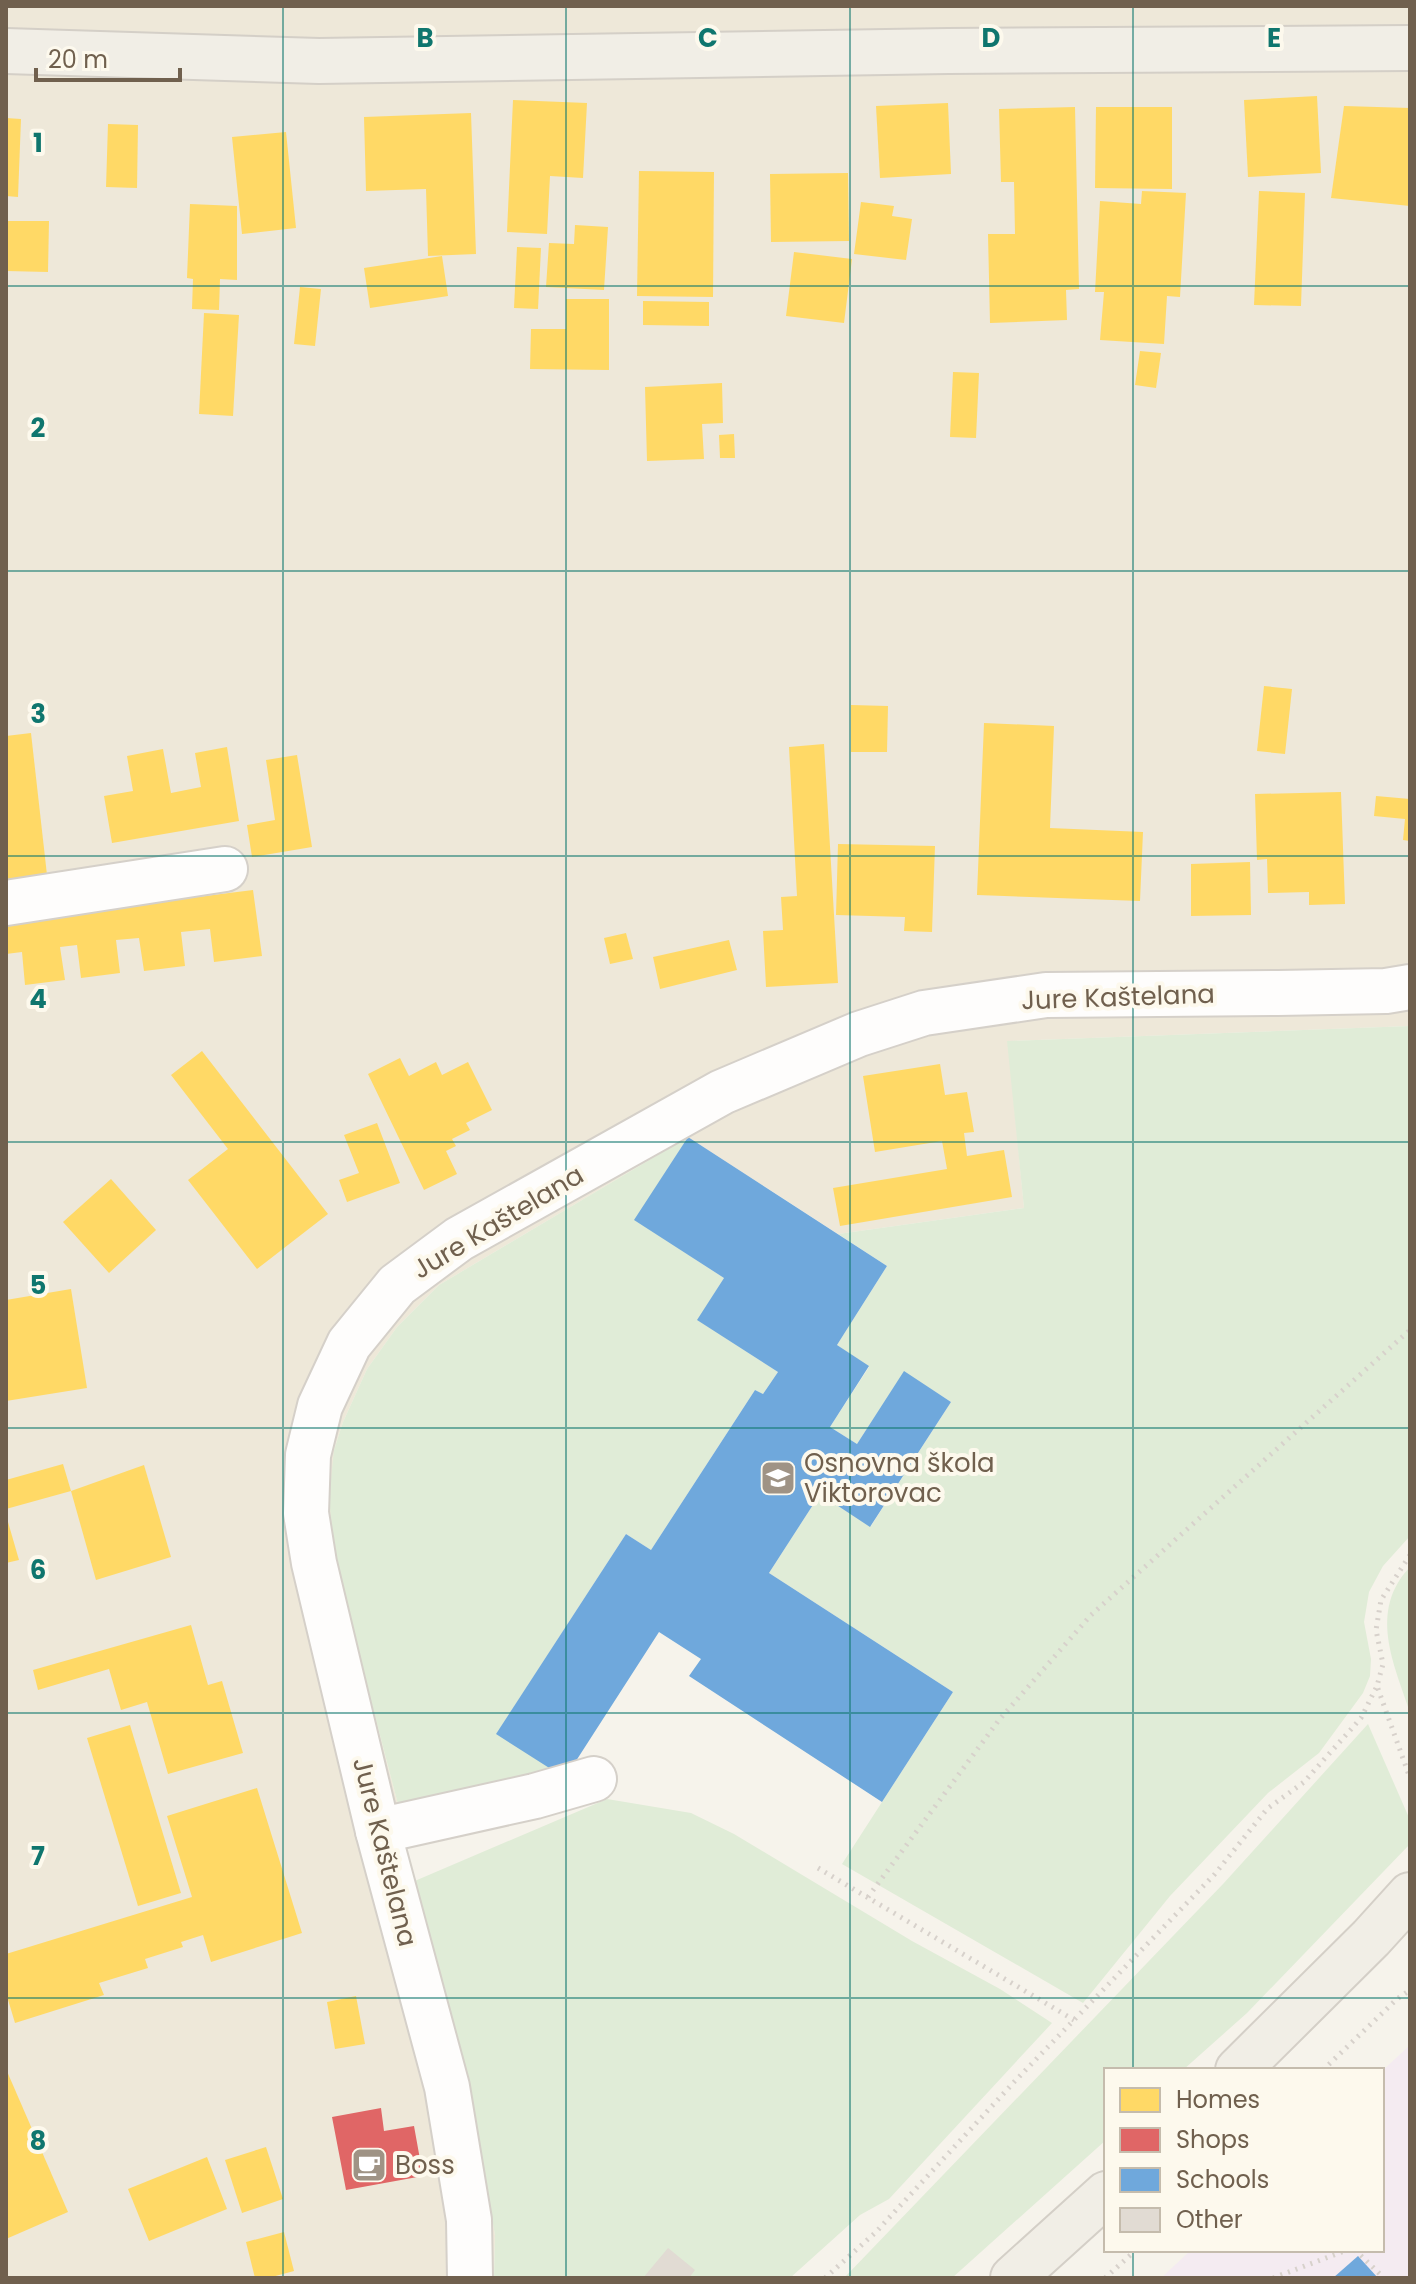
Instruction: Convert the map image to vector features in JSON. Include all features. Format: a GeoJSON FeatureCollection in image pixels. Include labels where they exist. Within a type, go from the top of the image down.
{"type":"FeatureCollection","features":[{"type":"Feature","properties":{"kind":"main road"},"geometry":{"type":"LineString","coordinates":[[6,51],[319,61],[916,51],[1410,48]]}},
{"type":"Feature","properties":{"kind":"main road"},"geometry":{"type":"LineString","coordinates":[[1240,2068],[1410,1895]]}},
{"type":"Feature","properties":{"kind":"main road"},"geometry":{"type":"LineString","coordinates":[[1013,2278],[1104,2196]]}},
{"type":"Feature","properties":{"kind":"street"},"geometry":{"type":"LineString","coordinates":[[6,903],[225,869]]}},
{"type":"Feature","properties":{"kind":"street","name":"Jure Kaštelana"},"geometry":{"type":"LineString","coordinates":[[470,2278],[469,2220],[447,2087],[378,1831],[314,1563],[306,1513],[308,1455],[320,1406],[349,1344],[397,1285],[459,1239],[722,1092],[859,1034],[924,1013],[1046,995],[1340,992],[1410,987]]}},
{"type":"Feature","properties":{"kind":"street"},"geometry":{"type":"LineString","coordinates":[[378,1831],[535,1796],[594,1779]]}},
{"type":"Feature","properties":{"kind":"path"},"geometry":{"type":"LineString","coordinates":[[868,1897],[999,1720],[1091,1615],[1410,1330]]}},
{"type":"Feature","properties":{"kind":"path"},"geometry":{"type":"LineString","coordinates":[[825,2278],[876,2232],[1214,1875],[1267,1809],[1304,1782],[1361,1718],[1377,1686],[1383,1664],[1376,1630],[1381,1600],[1410,1555]]}},
{"type":"Feature","properties":{"kind":"path"},"geometry":{"type":"LineString","coordinates":[[1377,1686],[1410,1778]]}},
{"type":"Feature","properties":{"kind":"path"},"geometry":{"type":"LineString","coordinates":[[818,1868],[1074,2020]]}},
{"type":"Feature","properties":{"kind":"path"},"geometry":{"type":"LineString","coordinates":[[1325,2068],[1410,1990]]}},
{"type":"Feature","properties":{"kind":"path"},"geometry":{"type":"LineString","coordinates":[[1105,2278],[1134,2252]]}},
{"type":"Feature","properties":{"kind":"path"},"geometry":{"type":"LineString","coordinates":[[1273,2278],[1342,2252]]}},
{"type":"Feature","properties":{"kind":"path"},"geometry":{"type":"LineString","coordinates":[[1357,2252],[1384,2278]]}},
{"type":"Feature","properties":{"kind":"shaded area"},"geometry":{"type":"Polygon","coordinates":[[[6,6],[1410,6],[1410,1026],[1008,1041],[1024,1208],[838,1234],[688,1137],[439,1285],[397,1327],[367,1369],[343,1422],[334,1450],[336,1567],[399,1808],[410,1883],[463,2059],[495,2235],[494,2278],[6,2278],[6,6]]]}},
{"type":"Feature","properties":{"kind":"shaded area"},"geometry":{"type":"Polygon","coordinates":[[[1410,2045],[1410,2278],[1161,2278],[1189,2252],[1384,2252],[1384,2069],[1410,2045]]]}},
{"type":"Feature","properties":{"kind":"green space"},"geometry":{"type":"Polygon","coordinates":[[[1410,1026],[1410,1536],[1383,1566],[1369,1592],[1364,1622],[1371,1659],[1370,1676],[1363,1693],[1319,1753],[1268,1793],[1170,1896],[1083,2003],[842,1864],[953,1692],[769,1573],[820,1494],[871,1526],[951,1402],[904,1372],[857,1444],[830,1427],[869,1367],[837,1345],[887,1266],[838,1234],[1024,1208],[1007,1041],[1410,1026]]]}},
{"type":"Feature","properties":{"kind":"green space"},"geometry":{"type":"Polygon","coordinates":[[[688,1137],[635,1220],[724,1278],[698,1320],[778,1372],[763,1394],[755,1390],[651,1550],[626,1534],[497,1733],[559,1774],[399,1808],[336,1567],[329,1498],[334,1450],[343,1422],[367,1369],[397,1327],[439,1285],[688,1137]]]}},
{"type":"Feature","properties":{"kind":"green space"},"geometry":{"type":"Polygon","coordinates":[[[1410,1567],[1410,1712],[1392,1657],[1387,1620],[1397,1584],[1410,1567]]]}},
{"type":"Feature","properties":{"kind":"green space"},"geometry":{"type":"Polygon","coordinates":[[[1368,1724],[1410,1820],[1410,1844],[1247,2013],[1185,2068],[1104,2068],[1104,2142],[952,2278],[844,2278],[1223,1884],[1368,1724]]]}},
{"type":"Feature","properties":{"kind":"green space"},"geometry":{"type":"Polygon","coordinates":[[[607,1799],[691,1813],[734,1834],[912,1941],[1000,1989],[1052,2023],[889,2199],[860,2215],[790,2278],[494,2278],[495,2235],[463,2059],[410,1883],[607,1799]]]}},
{"type":"Feature","properties":{"kind":"building: Homes"},"geometry":{"type":"Polygon","coordinates":[[[1317,96],[1321,173],[1248,177],[1244,100],[1317,96]]]}},
{"type":"Feature","properties":{"kind":"building: Homes"},"geometry":{"type":"Polygon","coordinates":[[[513,100],[587,103],[583,178],[550,176],[547,234],[507,232],[513,100]]]}},
{"type":"Feature","properties":{"kind":"building: Homes"},"geometry":{"type":"Polygon","coordinates":[[[948,103],[951,174],[880,178],[876,106],[948,103]]]}},
{"type":"Feature","properties":{"kind":"building: Homes"},"geometry":{"type":"Polygon","coordinates":[[[1344,106],[1410,108],[1410,206],[1331,198],[1344,106]]]}},
{"type":"Feature","properties":{"kind":"building: Homes"},"geometry":{"type":"Polygon","coordinates":[[[1075,107],[1079,289],[1066,290],[1067,320],[990,323],[988,234],[1015,234],[1014,182],[1001,182],[999,109],[1075,107]]]}},
{"type":"Feature","properties":{"kind":"building: Homes"},"geometry":{"type":"Polygon","coordinates":[[[1096,107],[1172,107],[1172,189],[1095,188],[1096,107]]]}},
{"type":"Feature","properties":{"kind":"building: Homes"},"geometry":{"type":"Polygon","coordinates":[[[471,113],[476,254],[428,256],[426,189],[366,191],[364,117],[471,113]]]}},
{"type":"Feature","properties":{"kind":"building: Homes"},"geometry":{"type":"Polygon","coordinates":[[[6,118],[21,119],[18,197],[6,196],[6,118]]]}},
{"type":"Feature","properties":{"kind":"building: Homes"},"geometry":{"type":"Polygon","coordinates":[[[108,124],[138,125],[137,188],[106,187],[108,124]]]}},
{"type":"Feature","properties":{"kind":"building: Homes"},"geometry":{"type":"Polygon","coordinates":[[[286,132],[296,228],[242,234],[232,137],[286,132]]]}},
{"type":"Feature","properties":{"kind":"building: Homes"},"geometry":{"type":"Polygon","coordinates":[[[639,171],[714,172],[713,297],[637,296],[639,171]]]}},
{"type":"Feature","properties":{"kind":"building: Homes"},"geometry":{"type":"Polygon","coordinates":[[[848,173],[849,241],[771,242],[770,174],[848,173]]]}},
{"type":"Feature","properties":{"kind":"building: Homes"},"geometry":{"type":"Polygon","coordinates":[[[1142,191],[1186,193],[1180,297],[1167,296],[1164,344],[1100,340],[1104,292],[1095,292],[1100,201],[1141,204],[1142,191]]]}},
{"type":"Feature","properties":{"kind":"building: Homes"},"geometry":{"type":"Polygon","coordinates":[[[1259,191],[1305,193],[1301,306],[1254,305],[1259,191]]]}},
{"type":"Feature","properties":{"kind":"building: Homes"},"geometry":{"type":"Polygon","coordinates":[[[861,202],[894,206],[892,216],[912,219],[906,260],[854,254],[861,202]]]}},
{"type":"Feature","properties":{"kind":"building: Homes"},"geometry":{"type":"Polygon","coordinates":[[[190,204],[237,206],[237,280],[220,279],[219,310],[192,309],[193,279],[187,278],[190,204]]]}},
{"type":"Feature","properties":{"kind":"building: Homes"},"geometry":{"type":"Polygon","coordinates":[[[6,221],[49,221],[48,272],[6,271],[6,221]]]}},
{"type":"Feature","properties":{"kind":"building: Homes"},"geometry":{"type":"Polygon","coordinates":[[[575,225],[608,227],[604,290],[546,287],[549,243],[574,244],[575,225]]]}},
{"type":"Feature","properties":{"kind":"building: Homes"},"geometry":{"type":"Polygon","coordinates":[[[517,247],[541,248],[538,309],[514,308],[517,247]]]}},
{"type":"Feature","properties":{"kind":"building: Homes"},"geometry":{"type":"Polygon","coordinates":[[[794,252],[852,259],[844,323],[786,316],[794,252]]]}},
{"type":"Feature","properties":{"kind":"building: Homes"},"geometry":{"type":"Polygon","coordinates":[[[442,256],[448,296],[370,308],[364,268],[442,256]]]}},
{"type":"Feature","properties":{"kind":"building: Homes"},"geometry":{"type":"Polygon","coordinates":[[[300,287],[321,289],[315,346],[294,344],[300,287]]]}},
{"type":"Feature","properties":{"kind":"building: Homes"},"geometry":{"type":"Polygon","coordinates":[[[566,299],[609,299],[609,370],[530,369],[531,329],[566,329],[566,299]]]}},
{"type":"Feature","properties":{"kind":"building: Homes"},"geometry":{"type":"Polygon","coordinates":[[[643,301],[709,302],[709,326],[643,325],[643,301]]]}},
{"type":"Feature","properties":{"kind":"building: Homes"},"geometry":{"type":"Polygon","coordinates":[[[204,313],[239,315],[233,416],[199,414],[204,313]]]}},
{"type":"Feature","properties":{"kind":"building: Homes"},"geometry":{"type":"Polygon","coordinates":[[[1140,351],[1161,353],[1156,388],[1135,385],[1140,351]]]}},
{"type":"Feature","properties":{"kind":"building: Homes"},"geometry":{"type":"Polygon","coordinates":[[[953,372],[979,373],[976,438],[950,437],[953,372]]]}},
{"type":"Feature","properties":{"kind":"building: Homes"},"geometry":{"type":"Polygon","coordinates":[[[722,383],[723,423],[702,424],[704,459],[647,461],[645,387],[722,383]]]}},
{"type":"Feature","properties":{"kind":"building: Homes"},"geometry":{"type":"Polygon","coordinates":[[[734,434],[735,458],[720,458],[719,435],[734,434]]]}},
{"type":"Feature","properties":{"kind":"building: Homes"},"geometry":{"type":"Polygon","coordinates":[[[1264,686],[1292,689],[1285,754],[1257,751],[1264,686]]]}},
{"type":"Feature","properties":{"kind":"building: Homes"},"geometry":{"type":"Polygon","coordinates":[[[851,705],[888,706],[887,752],[851,752],[851,705]]]}},
{"type":"Feature","properties":{"kind":"building: Homes"},"geometry":{"type":"Polygon","coordinates":[[[984,723],[1054,726],[1050,828],[1143,832],[1140,901],[977,895],[984,723]]]}},
{"type":"Feature","properties":{"kind":"building: Homes"},"geometry":{"type":"Polygon","coordinates":[[[31,733],[47,875],[6,880],[6,736],[31,733]]]}},
{"type":"Feature","properties":{"kind":"building: Homes"},"geometry":{"type":"Polygon","coordinates":[[[824,744],[838,983],[766,987],[763,931],[783,930],[781,897],[797,896],[789,747],[824,744]]]}},
{"type":"Feature","properties":{"kind":"building: Homes"},"geometry":{"type":"Polygon","coordinates":[[[227,747],[239,821],[112,843],[104,796],[133,791],[127,756],[163,749],[171,793],[201,787],[195,753],[227,747]]]}},
{"type":"Feature","properties":{"kind":"building: Homes"},"geometry":{"type":"Polygon","coordinates":[[[297,755],[312,847],[252,857],[247,825],[275,820],[266,760],[297,755]]]}},
{"type":"Feature","properties":{"kind":"building: Homes"},"geometry":{"type":"Polygon","coordinates":[[[1341,792],[1345,904],[1309,905],[1309,892],[1268,893],[1267,859],[1257,860],[1255,794],[1341,792]]]}},
{"type":"Feature","properties":{"kind":"building: Homes"},"geometry":{"type":"Polygon","coordinates":[[[1376,796],[1410,799],[1410,841],[1403,840],[1405,819],[1374,816],[1376,796]]]}},
{"type":"Feature","properties":{"kind":"building: Homes"},"geometry":{"type":"Polygon","coordinates":[[[838,844],[935,846],[932,932],[904,931],[905,917],[836,915],[838,844]]]}},
{"type":"Feature","properties":{"kind":"building: Homes"},"geometry":{"type":"Polygon","coordinates":[[[1250,862],[1251,915],[1191,916],[1191,864],[1250,862]]]}},
{"type":"Feature","properties":{"kind":"building: Homes"},"geometry":{"type":"Polygon","coordinates":[[[253,890],[262,956],[214,962],[210,929],[181,932],[185,966],[144,971],[139,938],[116,940],[120,973],[81,978],[77,945],[60,947],[65,980],[25,985],[22,952],[6,954],[6,921],[253,890]]]}},
{"type":"Feature","properties":{"kind":"building: Homes"},"geometry":{"type":"Polygon","coordinates":[[[626,933],[633,959],[610,964],[604,938],[626,933]]]}},
{"type":"Feature","properties":{"kind":"building: Homes"},"geometry":{"type":"Polygon","coordinates":[[[729,940],[737,970],[660,989],[653,957],[729,940]]]}},
{"type":"Feature","properties":{"kind":"building: Homes"},"geometry":{"type":"Polygon","coordinates":[[[202,1051],[328,1214],[257,1269],[188,1180],[228,1149],[171,1075],[202,1051]]]}},
{"type":"Feature","properties":{"kind":"building: Homes"},"geometry":{"type":"Polygon","coordinates":[[[400,1058],[409,1076],[436,1062],[442,1075],[468,1062],[492,1110],[466,1123],[470,1130],[452,1139],[456,1146],[446,1151],[457,1174],[424,1190],[368,1074],[400,1058]]]}},
{"type":"Feature","properties":{"kind":"building: Homes"},"geometry":{"type":"Polygon","coordinates":[[[940,1064],[945,1095],[967,1092],[974,1132],[964,1133],[967,1156],[1004,1150],[1012,1197],[840,1226],[833,1188],[947,1169],[942,1141],[875,1152],[863,1076],[940,1064]]]}},
{"type":"Feature","properties":{"kind":"building: Homes"},"geometry":{"type":"Polygon","coordinates":[[[377,1123],[400,1183],[347,1202],[339,1180],[359,1173],[344,1135],[377,1123]]]}},
{"type":"Feature","properties":{"kind":"building: Homes"},"geometry":{"type":"Polygon","coordinates":[[[111,1179],[156,1230],[109,1273],[63,1222],[111,1179]]]}},
{"type":"Feature","properties":{"kind":"building: Homes"},"geometry":{"type":"Polygon","coordinates":[[[71,1289],[87,1388],[6,1401],[6,1300],[71,1289]]]}},
{"type":"Feature","properties":{"kind":"building: Homes"},"geometry":{"type":"Polygon","coordinates":[[[63,1464],[71,1491],[6,1509],[6,1480],[63,1464]]]}},
{"type":"Feature","properties":{"kind":"building: Homes"},"geometry":{"type":"Polygon","coordinates":[[[144,1465],[171,1557],[96,1580],[71,1491],[144,1465]]]}},
{"type":"Feature","properties":{"kind":"building: Homes"},"geometry":{"type":"Polygon","coordinates":[[[6,1515],[19,1560],[6,1563],[6,1515]]]}},
{"type":"Feature","properties":{"kind":"building: Homes"},"geometry":{"type":"Polygon","coordinates":[[[191,1625],[208,1685],[222,1681],[243,1753],[168,1774],[147,1702],[121,1710],[109,1669],[38,1690],[33,1670],[191,1625]]]}},
{"type":"Feature","properties":{"kind":"building: Homes"},"geometry":{"type":"Polygon","coordinates":[[[130,1725],[181,1893],[138,1906],[87,1738],[130,1725]]]}},
{"type":"Feature","properties":{"kind":"building: Homes"},"geometry":{"type":"Polygon","coordinates":[[[257,1788],[302,1933],[211,1962],[203,1935],[181,1942],[183,1947],[145,1959],[148,1968],[99,1983],[104,1995],[15,2023],[6,1993],[6,1954],[192,1897],[167,1816],[257,1788]]]}},
{"type":"Feature","properties":{"kind":"building: Homes"},"geometry":{"type":"Polygon","coordinates":[[[356,1996],[365,2044],[335,2049],[327,2002],[356,1996]]]}},
{"type":"Feature","properties":{"kind":"building: Homes"},"geometry":{"type":"Polygon","coordinates":[[[6,2069],[68,2212],[6,2239],[6,2069]]]}},
{"type":"Feature","properties":{"kind":"building: Homes"},"geometry":{"type":"Polygon","coordinates":[[[266,2147],[283,2199],[242,2213],[225,2160],[266,2147]]]}},
{"type":"Feature","properties":{"kind":"building: Homes"},"geometry":{"type":"Polygon","coordinates":[[[207,2157],[227,2209],[149,2241],[128,2189],[207,2157]]]}},
{"type":"Feature","properties":{"kind":"building: Homes"},"geometry":{"type":"Polygon","coordinates":[[[284,2232],[294,2271],[255,2278],[246,2242],[284,2232]]]}},
{"type":"Feature","properties":{"kind":"building: Shops"},"geometry":{"type":"Polygon","coordinates":[[[381,2108],[384,2131],[414,2126],[423,2176],[346,2190],[332,2117],[381,2108]]]}},
{"type":"Feature","properties":{"kind":"building: Schools"},"geometry":{"type":"Polygon","coordinates":[[[688,1137],[887,1266],[837,1345],[869,1366],[830,1427],[857,1444],[904,1371],[951,1402],[870,1527],[820,1494],[769,1573],[953,1692],[882,1802],[689,1676],[701,1659],[659,1632],[565,1778],[496,1734],[626,1534],[651,1550],[755,1390],[763,1394],[778,1372],[697,1320],[724,1278],[634,1220],[688,1137]]]}},
{"type":"Feature","properties":{"kind":"building: Schools"},"geometry":{"type":"Polygon","coordinates":[[[1358,2256],[1378,2278],[1333,2278],[1358,2256]]]}},
{"type":"Feature","properties":{"kind":"building: Other"},"geometry":{"type":"Polygon","coordinates":[[[668,2248],[695,2270],[689,2278],[643,2278],[668,2248]]]}},
{"type":"Feature","properties":{"kind":"place","name":"Osnovna škola Viktorovac"},"geometry":{"type":"Point","coordinates":[778,1478]}},
{"type":"Feature","properties":{"kind":"place","name":"Boss"},"geometry":{"type":"Point","coordinates":[369,2165]}}]}
